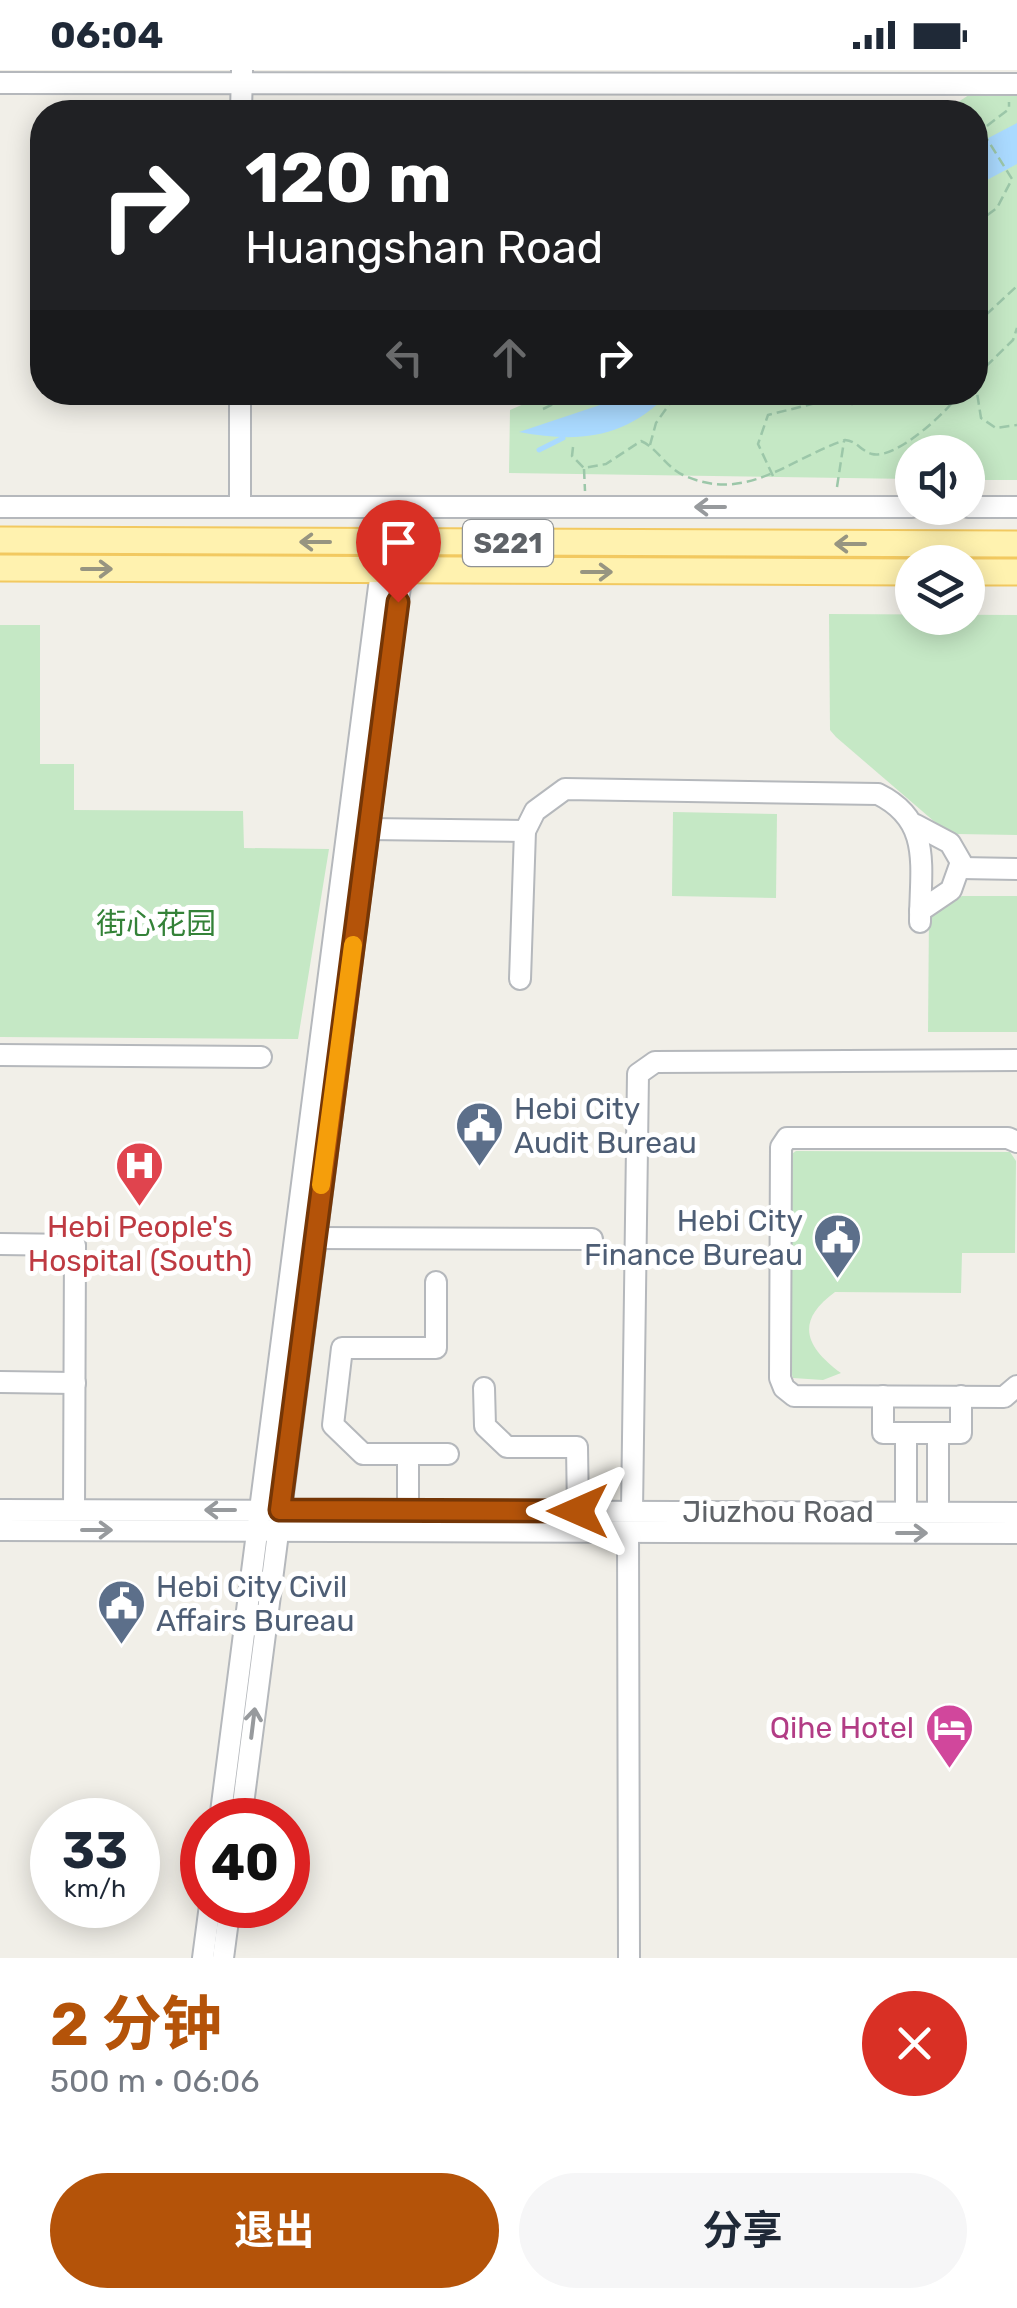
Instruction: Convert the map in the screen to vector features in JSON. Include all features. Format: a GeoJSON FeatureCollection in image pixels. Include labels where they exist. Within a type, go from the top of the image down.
{"type":"FeatureCollection","features":[{"type":"Feature","properties":{"kind":"main road"},"geometry":{"type":"LineString","coordinates":[[983,544],[1017,534]]}},
{"type":"Feature","properties":{"kind":"main road","name":"S221"},"geometry":{"type":"LineString","coordinates":[[0,540],[1017,544]]}},
{"type":"Feature","properties":{"kind":"main road","name":"S221"},"geometry":{"type":"LineString","coordinates":[[0,568],[895,572]]}},
{"type":"Feature","properties":{"kind":"main road"},"geometry":{"type":"LineString","coordinates":[[985,572],[1017,572]]}},
{"type":"Feature","properties":{"kind":"main road"},"geometry":{"type":"LineString","coordinates":[[985,574],[1017,582]]}},
{"type":"Feature","properties":{"kind":"street"},"geometry":{"type":"LineString","coordinates":[[0,83],[242,77],[1017,84]]}},
{"type":"Feature","properties":{"kind":"street"},"geometry":{"type":"LineString","coordinates":[[240,405],[240,507]]}},
{"type":"Feature","properties":{"kind":"street"},"geometry":{"type":"LineString","coordinates":[[0,506],[895,507]]}},
{"type":"Feature","properties":{"kind":"street"},"geometry":{"type":"LineString","coordinates":[[985,507],[1017,507]]}},
{"type":"Feature","properties":{"kind":"street"},"geometry":{"type":"LineString","coordinates":[[224,1798],[314,1238],[368,830],[392,570]]}},
{"type":"Feature","properties":{"kind":"street"},"geometry":{"type":"LineString","coordinates":[[242,1798],[269,1520],[392,570]]}},
{"type":"Feature","properties":{"kind":"street"},"geometry":{"type":"LineString","coordinates":[[520,979],[524,831],[535,810],[564,788],[861,791],[900,805],[916,825],[950,843],[961,868]]}},
{"type":"Feature","properties":{"kind":"street"},"geometry":{"type":"LineString","coordinates":[[916,825],[920,916],[950,890],[961,868]]}},
{"type":"Feature","properties":{"kind":"street"},"geometry":{"type":"LineString","coordinates":[[368,830],[524,831]]}},
{"type":"Feature","properties":{"kind":"street"},"geometry":{"type":"LineString","coordinates":[[961,868],[1017,869]]}},
{"type":"Feature","properties":{"kind":"street"},"geometry":{"type":"LineString","coordinates":[[0,1055],[261,1057]]}},
{"type":"Feature","properties":{"kind":"street"},"geometry":{"type":"LineString","coordinates":[[629,1958],[630,1522],[638,1074],[655,1062],[1017,1060]]}},
{"type":"Feature","properties":{"kind":"street"},"geometry":{"type":"LineString","coordinates":[[1017,1142],[1008,1138],[787,1138],[781,1146],[784,1388],[794,1396],[1004,1396],[1017,1386]]}},
{"type":"Feature","properties":{"kind":"street"},"geometry":{"type":"LineString","coordinates":[[314,1238],[592,1239]]}},
{"type":"Feature","properties":{"kind":"street"},"geometry":{"type":"LineString","coordinates":[[0,1244],[75,1245],[74,1510]]}},
{"type":"Feature","properties":{"kind":"street"},"geometry":{"type":"LineString","coordinates":[[436,1282],[436,1348],[342,1348],[333,1425],[363,1454],[448,1454]]}},
{"type":"Feature","properties":{"kind":"street"},"geometry":{"type":"LineString","coordinates":[[0,1382],[75,1382]]}},
{"type":"Feature","properties":{"kind":"street"},"geometry":{"type":"LineString","coordinates":[[484,1388],[485,1426],[506,1448],[577,1446],[578,1511]]}},
{"type":"Feature","properties":{"kind":"street"},"geometry":{"type":"LineString","coordinates":[[884,1396],[884,1433],[960,1433],[960,1396]]}},
{"type":"Feature","properties":{"kind":"street"},"geometry":{"type":"LineString","coordinates":[[906,1433],[906,1512]]}},
{"type":"Feature","properties":{"kind":"street"},"geometry":{"type":"LineString","coordinates":[[938,1433],[938,1512]]}},
{"type":"Feature","properties":{"kind":"street"},"geometry":{"type":"LineString","coordinates":[[408,1454],[408,1511]]}},
{"type":"Feature","properties":{"kind":"street","name":"Jiuzhou Road"},"geometry":{"type":"LineString","coordinates":[[0,1510],[269,1520],[630,1522],[1017,1533]]}},
{"type":"Feature","properties":{"kind":"street","name":"Jiuzhou Road"},"geometry":{"type":"LineString","coordinates":[[0,1530],[408,1511],[578,1511],[630,1522],[906,1512],[1017,1513]]}},
{"type":"Feature","properties":{"kind":"street"},"geometry":{"type":"LineString","coordinates":[[203,1958],[207,1928]]}},
{"type":"Feature","properties":{"kind":"street"},"geometry":{"type":"LineString","coordinates":[[223,1958],[227,1928]]}},
{"type":"Feature","properties":{"kind":"path"},"geometry":{"type":"LineString","coordinates":[[988,126],[1009,109]]}},
{"type":"Feature","properties":{"kind":"path"},"geometry":{"type":"LineString","coordinates":[[988,140],[1012,180],[1006,196],[988,212]]}},
{"type":"Feature","properties":{"kind":"path"},"geometry":{"type":"LineString","coordinates":[[988,313],[1017,286]]}},
{"type":"Feature","properties":{"kind":"path"},"geometry":{"type":"LineString","coordinates":[[988,366],[1013,340],[1017,328]]}},
{"type":"Feature","properties":{"kind":"path"},"geometry":{"type":"LineString","coordinates":[[543,409],[551,405]]}},
{"type":"Feature","properties":{"kind":"path"},"geometry":{"type":"LineString","coordinates":[[650,446],[656,424],[669,405]]}},
{"type":"Feature","properties":{"kind":"path"},"geometry":{"type":"LineString","coordinates":[[773,476],[758,444],[768,416],[809,405]]}},
{"type":"Feature","properties":{"kind":"path"},"geometry":{"type":"LineString","coordinates":[[845,440],[873,454],[884,454],[939,420],[951,405]]}},
{"type":"Feature","properties":{"kind":"path"},"geometry":{"type":"LineString","coordinates":[[978,405],[988,426],[1017,425]]}},
{"type":"Feature","properties":{"kind":"path"},"geometry":{"type":"LineString","coordinates":[[573,447],[572,456],[584,468],[606,464],[641,442],[683,475],[708,482],[742,484],[773,476],[845,440]]}},
{"type":"Feature","properties":{"kind":"path"},"geometry":{"type":"LineString","coordinates":[[830,507],[845,440]]}},
{"type":"Feature","properties":{"kind":"green space"},"geometry":{"type":"Polygon","coordinates":[[[1017,79],[1017,480],[985,480],[985,435],[895,435],[895,479],[509,473],[510,410],[521,405],[988,405],[988,100],[961,100],[981,87],[1017,79]]]}},
{"type":"Feature","properties":{"kind":"green space"},"geometry":{"type":"Polygon","coordinates":[[[829,614],[895,614],[895,635],[985,635],[985,615],[1017,615],[1017,835],[957,834],[943,829],[830,730],[829,614]]]}},
{"type":"Feature","properties":{"kind":"green space","name":"街心花园"},"geometry":{"type":"Polygon","coordinates":[[[0,625],[40,625],[40,764],[74,764],[74,810],[243,811],[244,848],[329,849],[298,1039],[0,1037],[0,625]]]}},
{"type":"Feature","properties":{"kind":"green space"},"geometry":{"type":"Polygon","coordinates":[[[673,812],[777,814],[776,898],[672,896],[673,812]]]}},
{"type":"Feature","properties":{"kind":"green space"},"geometry":{"type":"Polygon","coordinates":[[[962,896],[1017,896],[1017,1032],[928,1032],[929,915],[962,896]]]}},
{"type":"Feature","properties":{"kind":"green space"},"geometry":{"type":"Polygon","coordinates":[[[796,1151],[1010,1152],[1016,1161],[1015,1253],[962,1253],[961,1293],[835,1292],[814,1314],[810,1334],[820,1354],[841,1373],[823,1380],[793,1378],[789,1366],[789,1156],[796,1151]]]}},
{"type":"Feature","properties":{"kind":"water"},"geometry":{"type":"Polygon","coordinates":[[[1017,123],[1017,164],[988,179],[988,138],[1017,123]]]}},
{"type":"Feature","properties":{"kind":"water"},"geometry":{"type":"Polygon","coordinates":[[[600,405],[655,405],[635,420],[600,434],[562,437],[519,432],[600,405]]]}},
{"type":"Feature","properties":{"kind":"waterway"},"geometry":{"type":"LineString","coordinates":[[539,450],[563,438]]}},
{"type":"Feature","properties":{"kind":"slow traffic"},"geometry":{"type":"LineString","coordinates":[[321,1185],[353,945]]}},
{"type":"Feature","properties":{"kind":"place","name":"Hebi City Audit Bureau"},"geometry":{"type":"Point","coordinates":[479,1168]}},
{"type":"Feature","properties":{"kind":"place","name":"Hebi People's Hospital (South)"},"geometry":{"type":"Point","coordinates":[140,1208]}},
{"type":"Feature","properties":{"kind":"place","name":"Hebi City Finance Bureau"},"geometry":{"type":"Point","coordinates":[838,1280]}},
{"type":"Feature","properties":{"kind":"place","name":"Hebi City Civil Affairs Bureau"},"geometry":{"type":"Point","coordinates":[121,1646]}},
{"type":"Feature","properties":{"kind":"place","name":"Qihe Hotel"},"geometry":{"type":"Point","coordinates":[949,1770]}},
{"type":"Feature","properties":{"kind":"route"},"geometry":{"type":"LineString","coordinates":[[398,602],[280,1510],[578,1511]]}}]}
